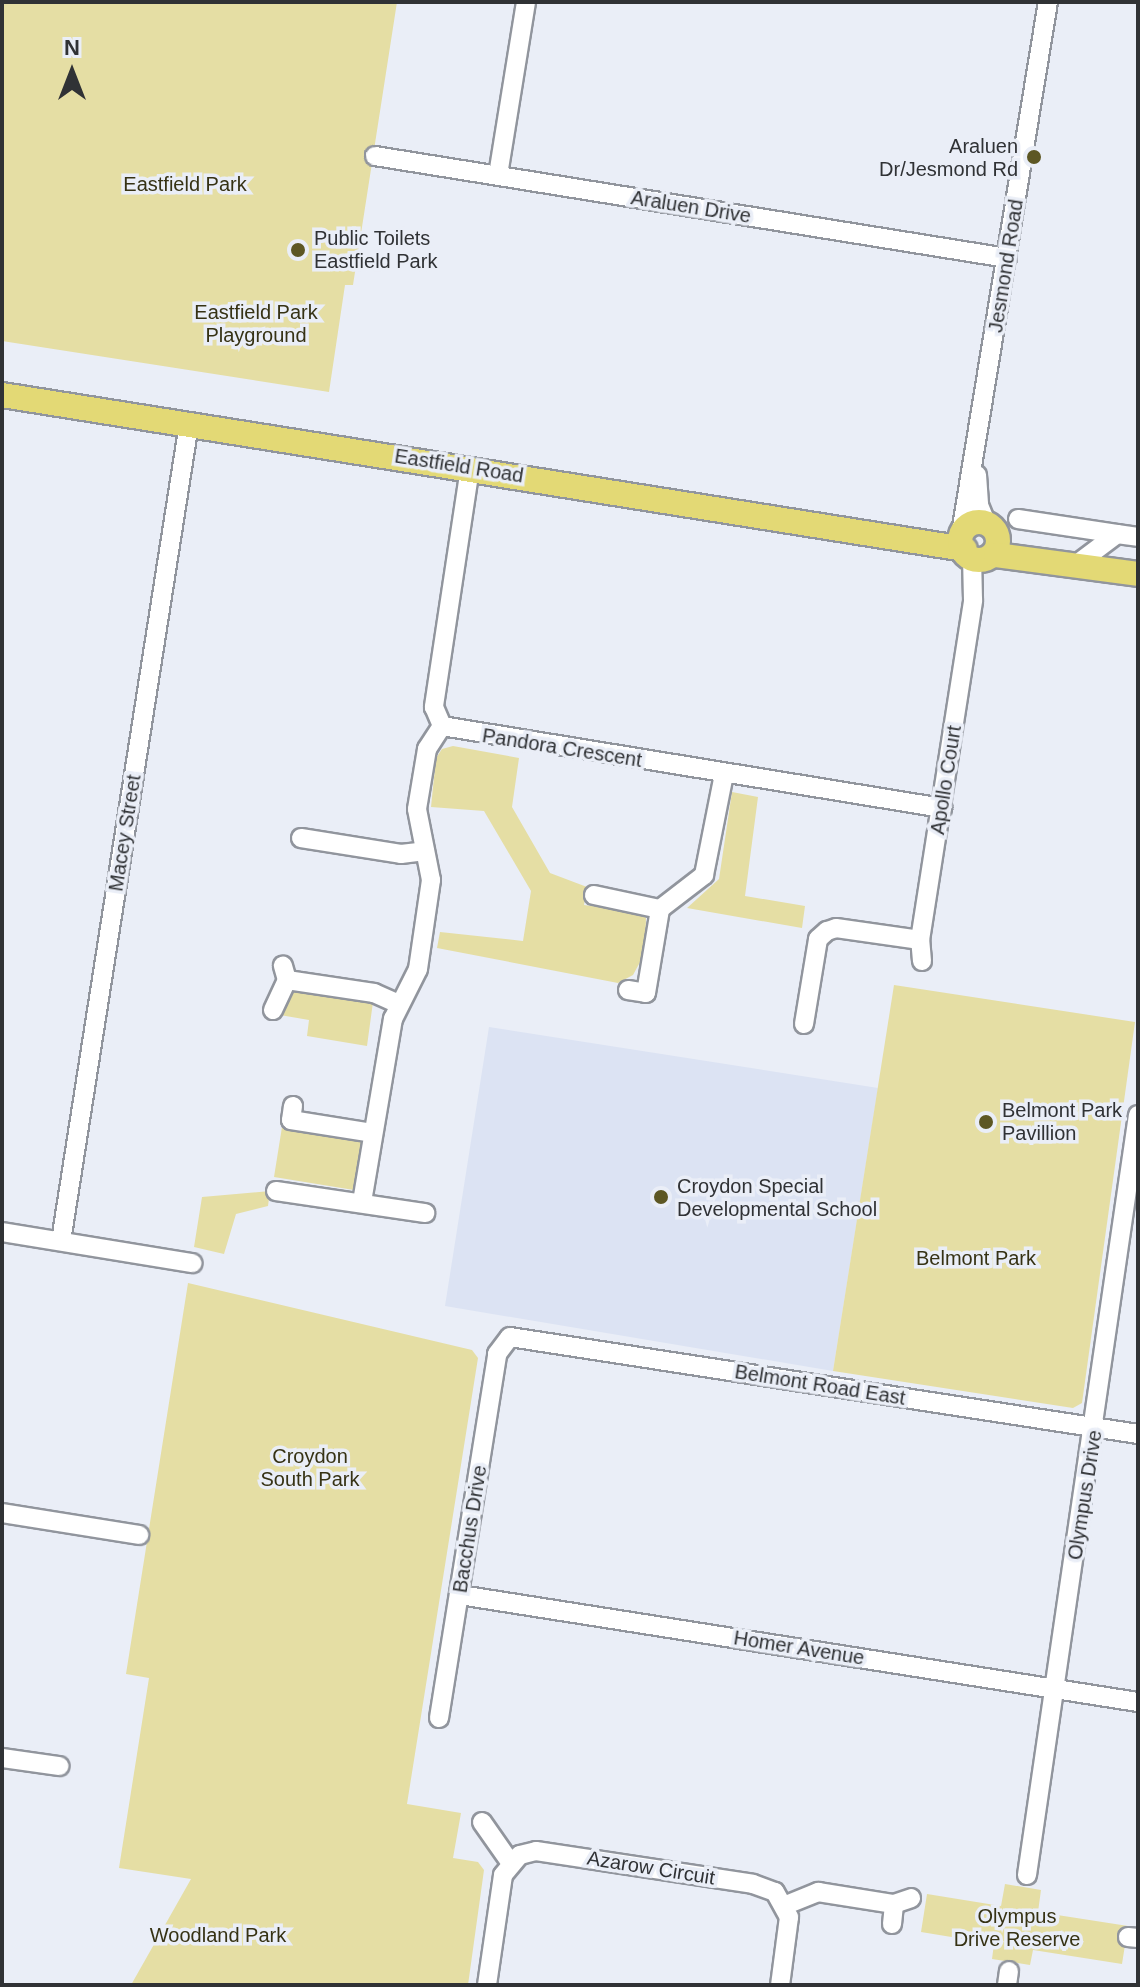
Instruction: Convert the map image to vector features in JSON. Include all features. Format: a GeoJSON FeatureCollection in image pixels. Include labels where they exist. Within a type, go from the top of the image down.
{"type":"FeatureCollection","features":[{"type":"Feature","properties":{"kind":"main road","name":"Eastfield Road"},"geometry":{"type":"LineString","coordinates":[[2,395],[915,538],[979,542],[1074,564],[1138,574]]}},
{"type":"Feature","properties":{"kind":"street"},"geometry":{"type":"LineString","coordinates":[[498,175],[526,2]]}},
{"type":"Feature","properties":{"kind":"street","name":"Jesmond Road"},"geometry":{"type":"LineString","coordinates":[[979,542],[976,488],[979,436],[1048,2]]}},
{"type":"Feature","properties":{"kind":"street","name":"Araluen Drive"},"geometry":{"type":"LineString","coordinates":[[375,156],[1007,258]]}},
{"type":"Feature","properties":{"kind":"street","name":"Macey Street"},"geometry":{"type":"LineString","coordinates":[[61,1241],[189,424]]}},
{"type":"Feature","properties":{"kind":"street","name":"Jesmond Road"},"geometry":{"type":"LineString","coordinates":[[979,436],[979,542]]}},
{"type":"Feature","properties":{"kind":"street"},"geometry":{"type":"LineString","coordinates":[[362,1202],[372,1133],[399,1004],[418,969],[431,880],[417,809],[427,749],[442,726],[434,707],[470,468]]}},
{"type":"Feature","properties":{"kind":"street"},"geometry":{"type":"LineString","coordinates":[[1018,519],[1138,537]]}},
{"type":"Feature","properties":{"kind":"street"},"geometry":{"type":"LineString","coordinates":[[1074,564],[1117,534]]}},
{"type":"Feature","properties":{"kind":"street","name":"Apollo Court"},"geometry":{"type":"LineString","coordinates":[[922,961],[920,940],[973,600],[979,542]]}},
{"type":"Feature","properties":{"kind":"street","name":"Pandora Crescent"},"geometry":{"type":"LineString","coordinates":[[442,726],[942,808]]}},
{"type":"Feature","properties":{"kind":"street"},"geometry":{"type":"LineString","coordinates":[[628,990],[646,993],[660,909],[704,875],[724,774]]}},
{"type":"Feature","properties":{"kind":"street"},"geometry":{"type":"LineString","coordinates":[[301,838],[401,854],[425,851]]}},
{"type":"Feature","properties":{"kind":"street"},"geometry":{"type":"LineString","coordinates":[[592,893],[660,909]]}},
{"type":"Feature","properties":{"kind":"street"},"geometry":{"type":"LineString","coordinates":[[804,1024],[818,939],[827,931],[836,928],[920,940]]}},
{"type":"Feature","properties":{"kind":"street"},"geometry":{"type":"LineString","coordinates":[[273,1010],[285,973],[374,993],[399,1004]]}},
{"type":"Feature","properties":{"kind":"street"},"geometry":{"type":"LineString","coordinates":[[293,1106],[291,1120],[372,1133]]}},
{"type":"Feature","properties":{"kind":"street","name":"Olympus Drive"},"geometry":{"type":"LineString","coordinates":[[1027,1875],[1134,1170],[1138,1115]]}},
{"type":"Feature","properties":{"kind":"street"},"geometry":{"type":"LineString","coordinates":[[276,1191],[425,1213]]}},
{"type":"Feature","properties":{"kind":"street"},"geometry":{"type":"LineString","coordinates":[[2,1232],[192,1263]]}},
{"type":"Feature","properties":{"kind":"street","name":"Belmont Road East"},"geometry":{"type":"LineString","coordinates":[[503,1341],[510,1337],[1138,1434]]}},
{"type":"Feature","properties":{"kind":"street","name":"Bacchus Drive"},"geometry":{"type":"LineString","coordinates":[[439,1718],[503,1341]]}},
{"type":"Feature","properties":{"kind":"street"},"geometry":{"type":"LineString","coordinates":[[2,1513],[139,1535]]}},
{"type":"Feature","properties":{"kind":"street","name":"Homer Avenue"},"geometry":{"type":"LineString","coordinates":[[460,1595],[1138,1702]]}},
{"type":"Feature","properties":{"kind":"street"},"geometry":{"type":"LineString","coordinates":[[2,1758],[59,1766]]}},
{"type":"Feature","properties":{"kind":"street"},"geometry":{"type":"LineString","coordinates":[[482,1822],[510,1862],[503,1878],[487,1985]]}},
{"type":"Feature","properties":{"kind":"street","name":"Azarow Circuit"},"geometry":{"type":"LineString","coordinates":[[510,1862],[528,1852],[546,1851],[753,1884],[775,1892],[786,1905]]}},
{"type":"Feature","properties":{"kind":"street"},"geometry":{"type":"LineString","coordinates":[[780,1985],[789,1928],[786,1905],[818,1892],[902,1901],[892,1924]]}},
{"type":"Feature","properties":{"kind":"shaded area","name":"Croydon Special Developmental School"},"geometry":{"type":"Polygon","coordinates":[[[489,1027],[878,1088],[833,1371],[445,1306],[489,1027]]]}},
{"type":"Feature","properties":{"kind":"green space","name":"Eastfield Park"},"geometry":{"type":"Polygon","coordinates":[[[2,2],[397,2],[353,285],[345,285],[329,392],[2,341],[2,2]]]}},
{"type":"Feature","properties":{"kind":"green space"},"geometry":{"type":"Polygon","coordinates":[[[453,746],[519,758],[512,807],[550,873],[587,887],[584,905],[640,912],[646,918],[645,953],[633,975],[618,983],[437,948],[440,932],[523,941],[531,891],[484,811],[431,807],[436,758],[442,749],[453,746]]]}},
{"type":"Feature","properties":{"kind":"green space"},"geometry":{"type":"Polygon","coordinates":[[[732,792],[758,797],[745,896],[805,906],[802,928],[687,908],[719,879],[732,792]]]}},
{"type":"Feature","properties":{"kind":"green space","name":"Belmont Park"},"geometry":{"type":"Polygon","coordinates":[[[894,985],[1135,1022],[1082,1403],[1073,1408],[833,1371],[894,985]]]}},
{"type":"Feature","properties":{"kind":"green space"},"geometry":{"type":"Polygon","coordinates":[[[294,989],[373,1002],[367,1046],[307,1036],[309,1020],[280,1015],[283,996],[294,989]]]}},
{"type":"Feature","properties":{"kind":"green space"},"geometry":{"type":"Polygon","coordinates":[[[282,1127],[362,1140],[354,1190],[274,1177],[282,1127]]]}},
{"type":"Feature","properties":{"kind":"green space"},"geometry":{"type":"Polygon","coordinates":[[[270,1191],[268,1206],[236,1214],[224,1254],[194,1247],[202,1197],[270,1191]]]}},
{"type":"Feature","properties":{"kind":"green space","name":"Croydon South Park"},"geometry":{"type":"Polygon","coordinates":[[[188,1283],[472,1350],[478,1358],[407,1804],[461,1813],[453,1858],[478,1862],[484,1870],[468,1985],[131,1985],[191,1879],[119,1868],[149,1678],[126,1674],[188,1283]]]}},
{"type":"Feature","properties":{"kind":"green space","name":"Olympus Drive Reserve"},"geometry":{"type":"Polygon","coordinates":[[[1005,1884],[1041,1890],[1038,1912],[1128,1926],[1122,1964],[1033,1950],[1030,1965],[992,1959],[994,1944],[921,1932],[927,1894],[1001,1906],[1005,1884]]]}},
{"type":"Feature","properties":{"kind":"place","name":"Araluen Dr/Jesmond Rd"},"geometry":{"type":"Point","coordinates":[1034,157]}},
{"type":"Feature","properties":{"kind":"place","name":"Public Toilets Eastfield Park"},"geometry":{"type":"Point","coordinates":[298,250]}},
{"type":"Feature","properties":{"kind":"place","name":"Belmont Park Pavillion"},"geometry":{"type":"Point","coordinates":[986,1122]}},
{"type":"Feature","properties":{"kind":"place","name":"Croydon Special Developmental School"},"geometry":{"type":"Point","coordinates":[661,1197]}},
{"type":"Feature","properties":{"kind":"park label","name":"Eastfield Park Playground"},"geometry":{"type":"Point","coordinates":[256,324]}},
{"type":"Feature","properties":{"kind":"park label","name":"Woodland Park"},"geometry":{"type":"Point","coordinates":[218,1935]}}]}
